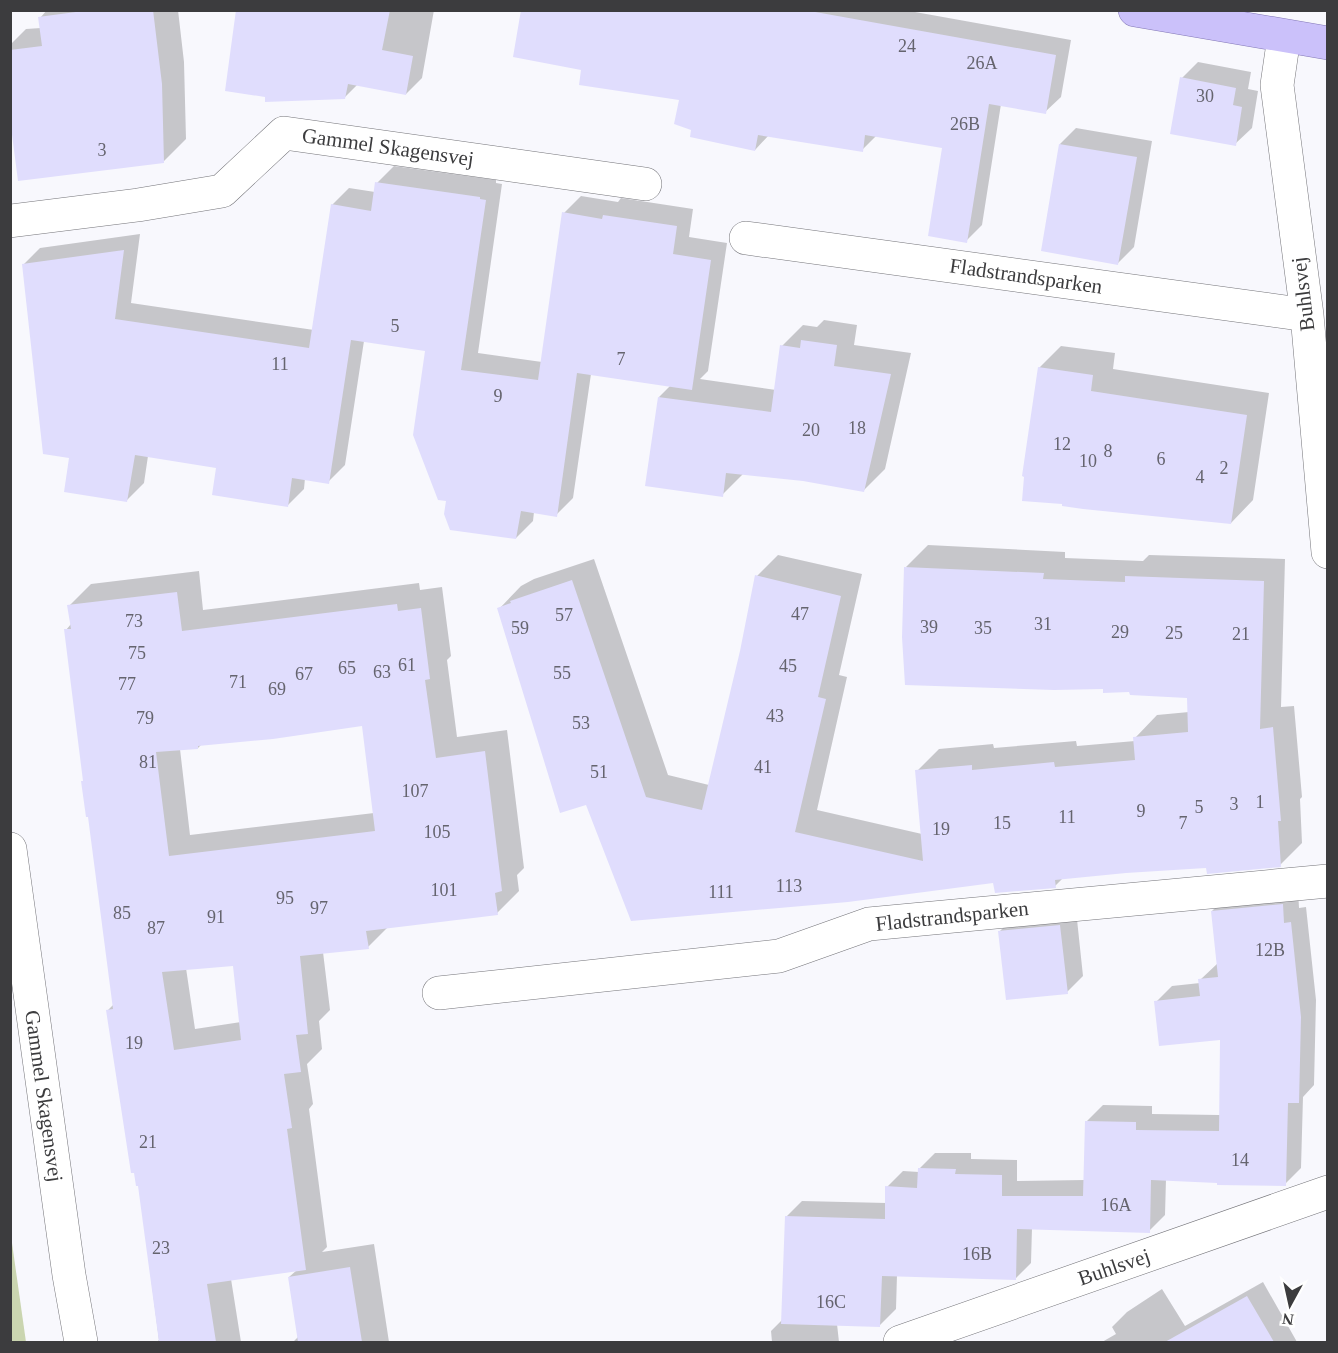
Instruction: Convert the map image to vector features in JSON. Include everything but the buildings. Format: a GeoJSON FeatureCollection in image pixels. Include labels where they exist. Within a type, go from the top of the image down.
{"type":"FeatureCollection","features":[{"type":"Feature","properties":{"kind":"main road"},"geometry":{"type":"LineString","coordinates":[[1135,10],[1328,44]]}},
{"type":"Feature","properties":{"kind":"street","name":"Buhlsvej"},"geometry":{"type":"LineString","coordinates":[[1284,37],[1277,85],[1307,315],[1328,552]]}},
{"type":"Feature","properties":{"kind":"street","name":"Gammel Skagensvej"},"geometry":{"type":"LineString","coordinates":[[10,221],[138,205],[222,191],[284,133],[645,183]]}},
{"type":"Feature","properties":{"kind":"street","name":"Fladstrandsparken"},"geometry":{"type":"LineString","coordinates":[[746,238],[1307,315]]}},
{"type":"Feature","properties":{"kind":"street","name":"Gammel Skagensvej"},"geometry":{"type":"LineString","coordinates":[[10,849],[69,1275],[81,1342]]}},
{"type":"Feature","properties":{"kind":"street","name":"Fladstrandsparken"},"geometry":{"type":"LineString","coordinates":[[439,993],[779,956],[869,924],[1328,881]]}},
{"type":"Feature","properties":{"kind":"street","name":"Buhlsvej"},"geometry":{"type":"LineString","coordinates":[[900,1342],[1328,1191]]}},
{"type":"Feature","properties":{"kind":"green space"},"geometry":{"type":"Polygon","coordinates":[[[10,1229],[26,1342],[11,1342],[10,1229]]]}}]}
